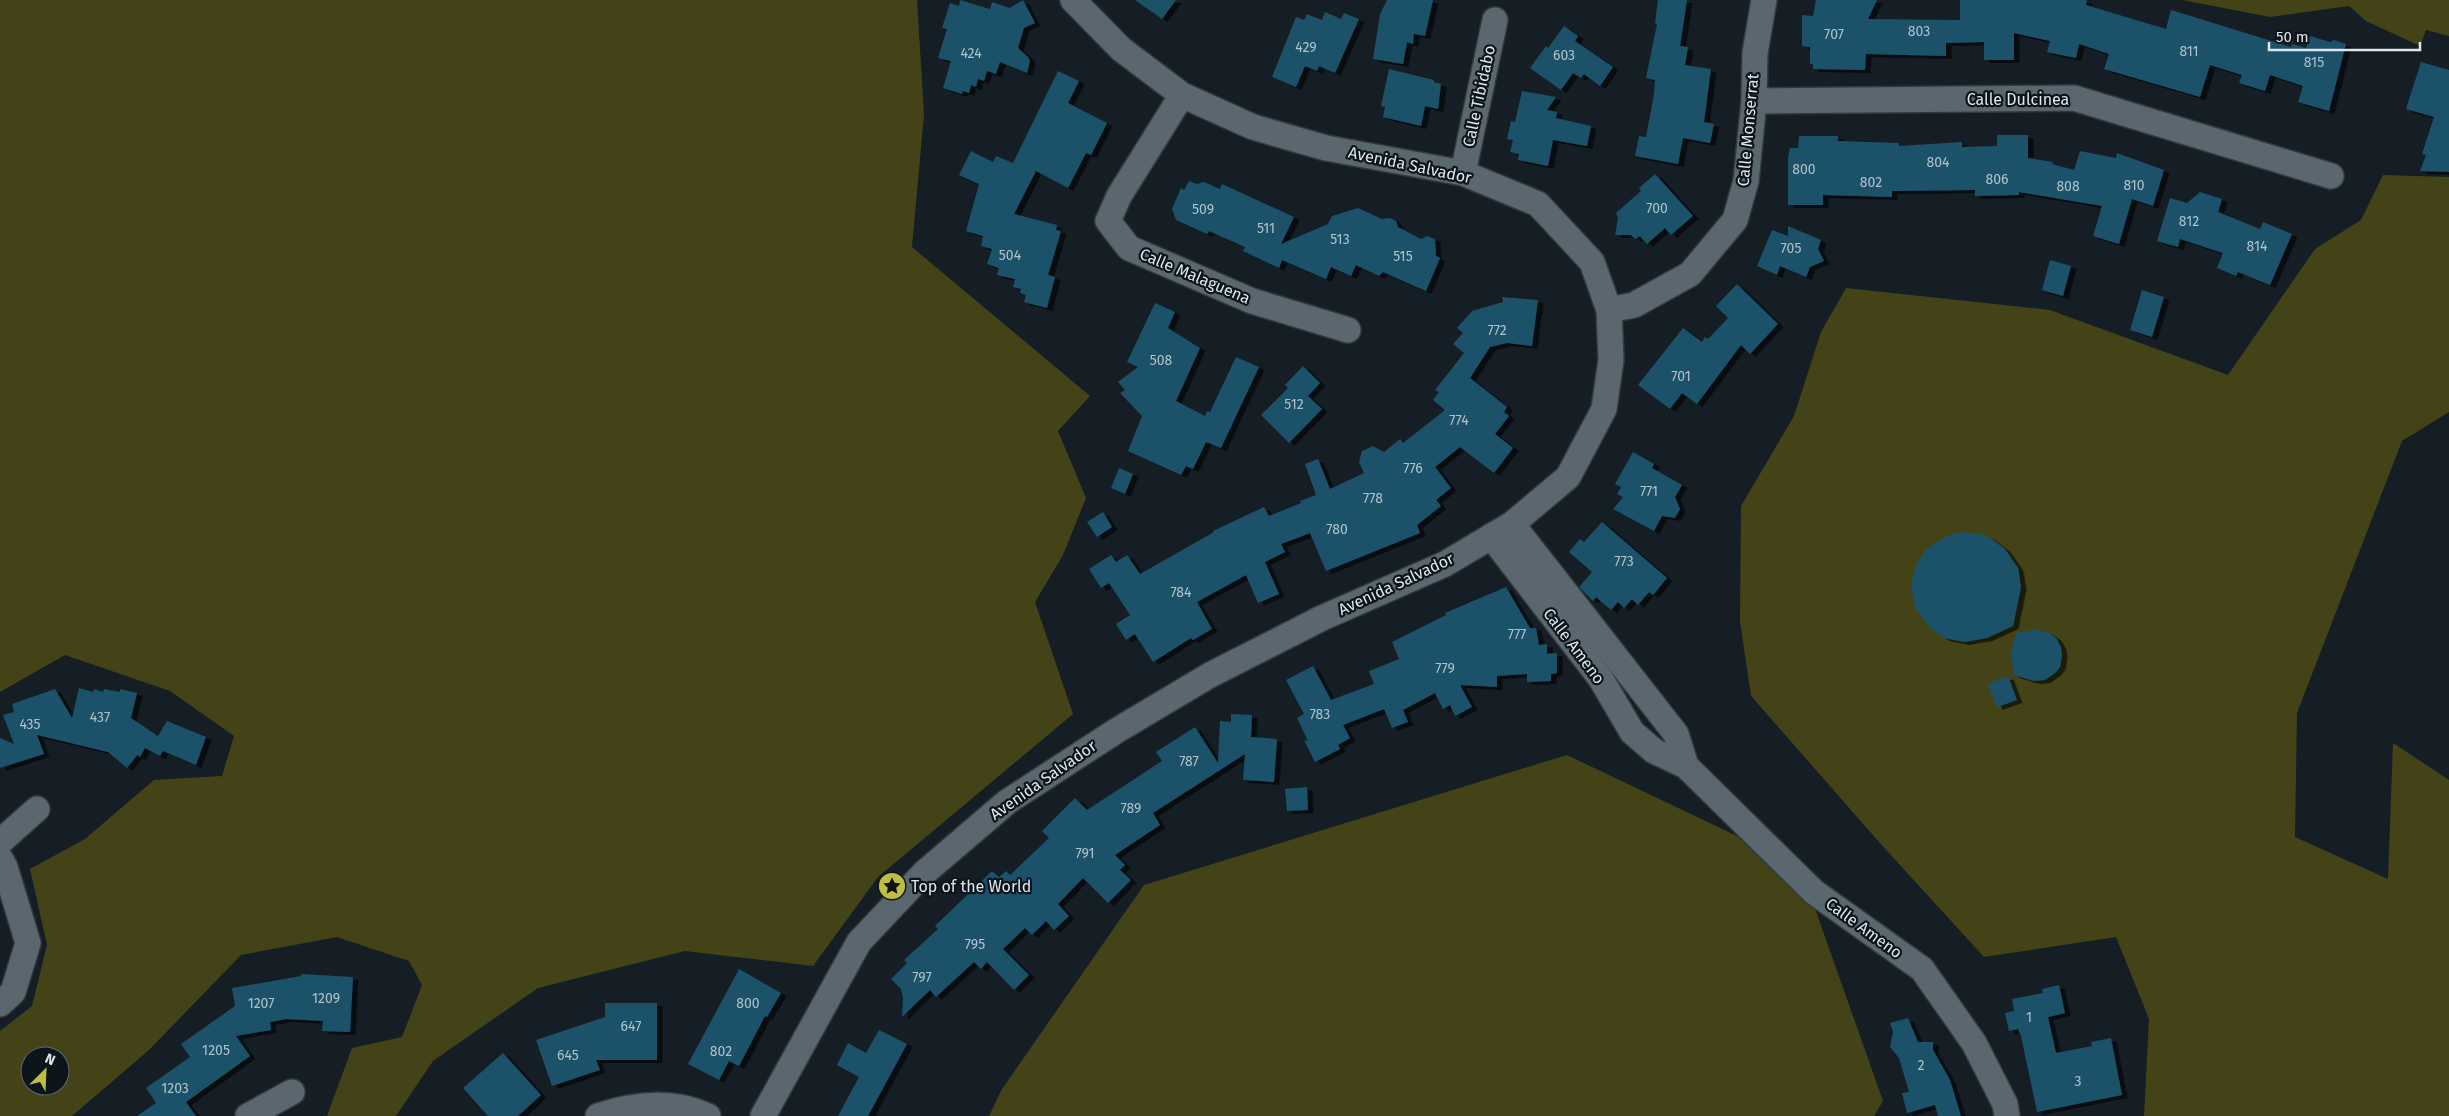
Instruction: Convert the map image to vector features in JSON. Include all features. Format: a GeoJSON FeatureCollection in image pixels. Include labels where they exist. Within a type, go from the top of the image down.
{"type":"FeatureCollection","features":[{"type":"Feature","properties":{"kind":"street","name":"Avenida Salvador"},"geometry":{"type":"LineString","coordinates":[[763,1116],[859,942],[924,873],[1007,802],[1116,730],[1210,675],[1322,618],[1445,564],[1512,524],[1568,477],[1604,410],[1611,360],[1609,310],[1592,262],[1538,204],[1463,172],[1326,148],[1252,127],[1182,95],[1121,49],[1073,0]]}},
{"type":"Feature","properties":{"kind":"street","name":"Calle Monserrat"},"geometry":{"type":"LineString","coordinates":[[1609,310],[1634,305],[1690,274],[1735,220],[1746,181],[1754,100],[1754,53],[1764,0]]}},
{"type":"Feature","properties":{"kind":"street","name":"Calle Tibidabo"},"geometry":{"type":"LineString","coordinates":[[1463,172],[1494,20]]}},
{"type":"Feature","properties":{"kind":"street","name":"Calle Malaguena"},"geometry":{"type":"LineString","coordinates":[[1182,95],[1119,196],[1108,221],[1128,248],[1252,301],[1348,330]]}},
{"type":"Feature","properties":{"kind":"street","name":"Calle Dulcinea"},"geometry":{"type":"LineString","coordinates":[[1754,100],[2074,98],[2331,176]]}},
{"type":"Feature","properties":{"kind":"street","name":"Calle Ameno"},"geometry":{"type":"LineString","coordinates":[[1512,524],[1676,734],[1686,766]]}},
{"type":"Feature","properties":{"kind":"street","name":"Calle Ameno"},"geometry":{"type":"LineString","coordinates":[[1491,536],[1601,679],[1632,732],[1654,751],[1686,766],[1814,892],[1922,969],[1974,1043],[2005,1104],[2007,1116]]}},
{"type":"Feature","properties":{"kind":"street"},"geometry":{"type":"LineString","coordinates":[[0,842],[38,809]]}},
{"type":"Feature","properties":{"kind":"street"},"geometry":{"type":"LineString","coordinates":[[0,858],[5,867],[28,943],[13,992],[0,1004]]}},
{"type":"Feature","properties":{"kind":"street"},"geometry":{"type":"LineString","coordinates":[[248,1116],[292,1092]]}},
{"type":"Feature","properties":{"kind":"street"},"geometry":{"type":"LineString","coordinates":[[598,1116],[622,1108],[663,1104],[695,1110],[708,1116]]}},
{"type":"Feature","properties":{"kind":"shaded area"},"geometry":{"type":"Polygon","coordinates":[[[0,0],[917,0],[924,114],[912,247],[1090,396],[1058,431],[1086,498],[1063,555],[1035,602],[1073,714],[878,877],[813,966],[685,951],[538,988],[433,1061],[396,1116],[327,1116],[352,1048],[402,1037],[422,985],[409,961],[337,937],[241,955],[149,1050],[72,1116],[0,1116],[0,1031],[32,1006],[47,945],[30,869],[85,839],[154,780],[222,776],[234,736],[170,691],[65,655],[0,692],[0,0]]]}},
{"type":"Feature","properties":{"kind":"shaded area"},"geometry":{"type":"Polygon","coordinates":[[[2182,0],[2449,0],[2449,36],[2426,30],[2420,46],[2366,21],[2349,6],[2270,17],[2182,0]]]}},
{"type":"Feature","properties":{"kind":"shaded area"},"geometry":{"type":"Polygon","coordinates":[[[2383,175],[2449,177],[2449,412],[2402,441],[2297,713],[2295,837],[2388,879],[2393,743],[2449,780],[2449,1116],[2144,1116],[2149,1019],[2116,937],[1984,957],[1879,842],[1751,696],[1740,621],[1741,506],[1794,416],[1821,332],[1846,288],[2050,310],[2228,375],[2315,249],[2361,220],[2383,175]]]}},
{"type":"Feature","properties":{"kind":"shaded area"},"geometry":{"type":"Polygon","coordinates":[[[1567,755],[1800,866],[1883,1101],[1874,1116],[989,1116],[1002,1089],[1144,885],[1567,755]]]}},
{"type":"Feature","properties":{"kind":"building"},"geometry":{"type":"Polygon","coordinates":[[[960,0],[990,9],[992,2],[1010,8],[1023,0],[1035,23],[1024,28],[1018,48],[1030,61],[1027,73],[1000,62],[996,74],[987,71],[984,81],[978,79],[976,87],[971,85],[969,93],[963,91],[962,94],[943,88],[951,61],[938,58],[947,29],[942,28],[950,3],[959,6],[960,0]]]}},
{"type":"Feature","properties":{"kind":"building"},"geometry":{"type":"Polygon","coordinates":[[[1135,0],[1176,0],[1162,19],[1135,0]]]}},
{"type":"Feature","properties":{"kind":"building"},"geometry":{"type":"Polygon","coordinates":[[[1387,0],[1433,0],[1425,36],[1414,34],[1413,44],[1407,42],[1403,64],[1373,59],[1380,14],[1387,0]]]}},
{"type":"Feature","properties":{"kind":"building"},"geometry":{"type":"Polygon","coordinates":[[[1658,0],[1687,0],[1680,46],[1688,47],[1685,65],[1711,69],[1704,122],[1714,124],[1710,143],[1683,138],[1678,164],[1635,156],[1639,136],[1646,137],[1654,94],[1655,80],[1646,78],[1657,24],[1655,23],[1658,0]]]}},
{"type":"Feature","properties":{"kind":"building"},"geometry":{"type":"Polygon","coordinates":[[[1816,0],[1877,0],[1868,19],[1960,20],[1960,0],[2087,0],[2086,5],[2166,29],[2171,10],[2291,47],[2292,44],[2306,48],[2310,36],[2330,42],[2334,40],[2346,44],[2329,111],[2298,102],[2303,86],[2270,75],[2265,91],[2239,83],[2242,75],[2210,65],[2200,97],[2104,69],[2109,54],[2079,44],[2076,58],[2047,52],[2050,41],[2014,33],[2014,60],[1984,60],[1984,42],[1946,43],[1946,56],[1866,54],[1865,70],[1813,69],[1813,64],[1810,64],[1810,47],[1802,46],[1802,15],[1813,16],[1816,0]]]}},
{"type":"Feature","properties":{"kind":"building"},"geometry":{"type":"Polygon","coordinates":[[[1325,12],[1341,19],[1344,13],[1359,19],[1335,73],[1319,66],[1317,71],[1305,66],[1296,87],[1272,77],[1296,17],[1304,20],[1307,14],[1322,20],[1325,12]]]}},
{"type":"Feature","properties":{"kind":"building"},"geometry":{"type":"Polygon","coordinates":[[[1564,26],[1578,36],[1575,41],[1613,67],[1600,86],[1584,74],[1581,78],[1573,73],[1561,90],[1530,68],[1564,26]]]}},
{"type":"Feature","properties":{"kind":"building"},"geometry":{"type":"Polygon","coordinates":[[[2421,62],[2449,70],[2449,172],[2420,171],[2426,155],[2422,154],[2434,117],[2406,109],[2421,62]]]}},
{"type":"Feature","properties":{"kind":"building"},"geometry":{"type":"Polygon","coordinates":[[[1389,69],[1434,80],[1434,82],[1441,84],[1438,109],[1425,106],[1421,126],[1383,117],[1385,107],[1381,106],[1389,69]]]}},
{"type":"Feature","properties":{"kind":"building"},"geometry":{"type":"Polygon","coordinates":[[[1058,71],[1079,81],[1068,103],[1107,123],[1091,155],[1086,153],[1068,188],[1036,171],[1014,214],[1057,225],[1056,230],[1061,231],[1048,275],[1055,277],[1047,308],[1024,302],[1026,295],[1020,293],[1021,289],[1013,287],[1015,279],[997,275],[999,268],[987,264],[992,249],[981,246],[983,236],[966,231],[979,184],[959,175],[971,151],[993,162],[996,156],[1013,163],[1058,71]]]}},
{"type":"Feature","properties":{"kind":"building"},"geometry":{"type":"Polygon","coordinates":[[[1522,91],[1556,97],[1547,110],[1557,112],[1556,118],[1591,126],[1587,146],[1553,140],[1548,166],[1518,160],[1519,154],[1510,152],[1513,140],[1507,139],[1511,121],[1515,122],[1522,91]]]}},
{"type":"Feature","properties":{"kind":"building"},"geometry":{"type":"Polygon","coordinates":[[[1997,135],[2028,135],[2028,158],[2053,162],[2052,164],[2074,170],[2080,151],[2116,158],[2117,153],[2164,170],[2153,206],[2132,199],[2119,244],[2093,236],[2102,206],[2019,192],[2019,195],[1975,196],[1975,190],[1892,191],[1892,197],[1823,195],[1823,205],[1788,205],[1788,157],[1790,148],[1798,148],[1799,136],[1838,136],[1838,141],[1899,143],[1899,146],[1962,142],[1962,147],[1997,146],[1997,135]]]}},
{"type":"Feature","properties":{"kind":"building"},"geometry":{"type":"Polygon","coordinates":[[[1655,174],[1693,216],[1671,235],[1665,228],[1647,244],[1640,236],[1635,239],[1631,235],[1615,235],[1618,218],[1616,213],[1641,191],[1639,188],[1655,174]]]}},
{"type":"Feature","properties":{"kind":"building"},"geometry":{"type":"Polygon","coordinates":[[[1189,181],[1197,184],[1204,182],[1220,189],[1222,184],[1294,217],[1281,244],[1328,224],[1332,216],[1358,208],[1382,219],[1390,218],[1396,221],[1398,227],[1421,239],[1427,236],[1435,239],[1436,256],[1440,258],[1426,291],[1383,272],[1379,276],[1356,265],[1351,276],[1331,267],[1326,279],[1282,260],[1279,268],[1243,251],[1245,247],[1209,231],[1207,234],[1176,220],[1172,209],[1181,188],[1184,190],[1189,181]]]}},
{"type":"Feature","properties":{"kind":"building"},"geometry":{"type":"Polygon","coordinates":[[[2200,192],[2222,199],[2218,212],[2260,229],[2263,222],[2292,234],[2270,285],[2238,272],[2236,276],[2217,268],[2223,253],[2180,239],[2178,247],[2157,241],[2170,198],[2187,203],[2200,192]]]}},
{"type":"Feature","properties":{"kind":"building"},"geometry":{"type":"Polygon","coordinates":[[[1788,226],[1821,240],[1818,249],[1824,261],[1810,267],[1806,277],[1780,266],[1777,275],[1757,266],[1772,230],[1788,236],[1788,226]]]}},
{"type":"Feature","properties":{"kind":"building"},"geometry":{"type":"Polygon","coordinates":[[[2050,260],[2071,266],[2063,296],[2042,290],[2050,260]]]}},
{"type":"Feature","properties":{"kind":"building"},"geometry":{"type":"Polygon","coordinates":[[[1737,284],[1778,324],[1750,354],[1741,345],[1697,404],[1682,393],[1670,409],[1638,385],[1683,328],[1702,342],[1705,337],[1708,339],[1728,318],[1716,306],[1737,284]]]}},
{"type":"Feature","properties":{"kind":"building"},"geometry":{"type":"Polygon","coordinates":[[[2142,290],[2164,297],[2152,337],[2130,330],[2142,290]]]}},
{"type":"Feature","properties":{"kind":"building"},"geometry":{"type":"Polygon","coordinates":[[[1502,297],[1538,300],[1532,346],[1507,343],[1490,347],[1470,378],[1507,407],[1504,412],[1509,416],[1495,434],[1513,448],[1494,473],[1460,447],[1435,467],[1451,488],[1436,500],[1441,506],[1417,525],[1420,533],[1326,571],[1310,533],[1281,544],[1285,552],[1265,562],[1279,594],[1258,603],[1246,575],[1197,602],[1212,629],[1193,640],[1191,638],[1153,662],[1135,634],[1126,640],[1116,624],[1130,615],[1109,583],[1101,588],[1089,569],[1111,555],[1116,562],[1127,555],[1140,574],[1213,531],[1264,507],[1269,516],[1301,503],[1300,501],[1316,495],[1305,464],[1318,459],[1330,489],[1364,473],[1359,462],[1362,451],[1373,446],[1384,452],[1400,439],[1403,443],[1445,410],[1433,400],[1439,392],[1435,390],[1464,353],[1453,344],[1463,333],[1457,328],[1472,311],[1503,302],[1502,297]]]}},
{"type":"Feature","properties":{"kind":"building"},"geometry":{"type":"Polygon","coordinates":[[[1155,303],[1175,312],[1168,328],[1200,348],[1176,401],[1205,416],[1207,411],[1210,412],[1236,357],[1259,367],[1221,448],[1206,442],[1193,469],[1186,466],[1181,475],[1128,451],[1142,416],[1120,393],[1125,390],[1118,382],[1138,367],[1127,362],[1155,303]]]}},
{"type":"Feature","properties":{"kind":"building"},"geometry":{"type":"Polygon","coordinates":[[[1303,366],[1320,383],[1308,396],[1322,409],[1289,443],[1261,415],[1288,388],[1285,385],[1303,366]]]}},
{"type":"Feature","properties":{"kind":"building"},"geometry":{"type":"Polygon","coordinates":[[[1633,452],[1654,464],[1652,468],[1682,485],[1675,497],[1680,509],[1675,518],[1662,516],[1654,531],[1613,509],[1623,497],[1617,494],[1621,487],[1615,484],[1633,452]]]}},
{"type":"Feature","properties":{"kind":"building"},"geometry":{"type":"Polygon","coordinates":[[[1119,468],[1133,474],[1125,494],[1111,488],[1119,468]]]}},
{"type":"Feature","properties":{"kind":"building"},"geometry":{"type":"Polygon","coordinates":[[[1103,512],[1112,527],[1097,537],[1087,522],[1103,512]]]}},
{"type":"Feature","properties":{"kind":"building"},"geometry":{"type":"Polygon","coordinates":[[[1602,522],[1667,578],[1653,595],[1649,592],[1638,605],[1632,599],[1624,608],[1618,602],[1611,610],[1596,597],[1593,601],[1579,587],[1592,572],[1569,552],[1580,539],[1584,542],[1602,522]]]}},
{"type":"Feature","properties":{"kind":"building"},"geometry":{"type":"Polygon","coordinates":[[[1960,532],[1989,537],[2005,549],[2018,568],[2021,587],[2013,626],[1987,638],[1964,642],[1944,638],[1929,627],[1915,607],[1911,585],[1916,565],[1927,548],[1947,536],[1960,532]]]}},
{"type":"Feature","properties":{"kind":"building"},"geometry":{"type":"Polygon","coordinates":[[[1506,587],[1530,628],[1536,628],[1539,645],[1547,644],[1547,654],[1557,653],[1557,673],[1551,674],[1551,681],[1527,682],[1527,674],[1497,676],[1497,687],[1460,685],[1472,707],[1455,716],[1450,705],[1443,709],[1435,693],[1403,710],[1408,722],[1392,728],[1384,709],[1343,725],[1350,738],[1338,745],[1340,749],[1315,762],[1304,740],[1308,741],[1297,718],[1304,714],[1286,680],[1313,666],[1331,700],[1374,684],[1369,671],[1399,659],[1392,642],[1446,615],[1445,613],[1506,587]]]}},
{"type":"Feature","properties":{"kind":"building"},"geometry":{"type":"Polygon","coordinates":[[[2035,630],[2048,632],[2056,638],[2061,647],[2062,656],[2060,667],[2055,673],[2045,680],[2034,681],[2014,675],[2011,653],[2016,633],[2035,630]]]}},
{"type":"Feature","properties":{"kind":"building"},"geometry":{"type":"Polygon","coordinates":[[[2008,676],[2017,700],[1997,707],[1988,684],[2008,676]]]}},
{"type":"Feature","properties":{"kind":"building"},"geometry":{"type":"Polygon","coordinates":[[[79,688],[93,692],[94,689],[103,692],[104,689],[120,692],[120,689],[137,693],[131,718],[158,736],[167,721],[206,737],[196,765],[163,751],[160,756],[145,748],[140,757],[137,755],[127,768],[108,752],[37,735],[44,754],[0,768],[0,738],[14,744],[3,715],[14,712],[12,704],[55,689],[72,718],[79,688]]]}},
{"type":"Feature","properties":{"kind":"building"},"geometry":{"type":"Polygon","coordinates":[[[1231,714],[1252,715],[1251,737],[1277,739],[1274,782],[1243,780],[1245,754],[1153,813],[1160,825],[1115,855],[1125,865],[1120,870],[1131,880],[1108,903],[1083,878],[1058,904],[1069,916],[1054,930],[1046,921],[1032,935],[1025,928],[1003,949],[1029,975],[1014,990],[987,962],[981,969],[974,962],[936,997],[930,990],[902,1017],[903,998],[901,989],[891,979],[907,963],[904,960],[938,929],[935,926],[992,871],[999,877],[1006,871],[1010,875],[1049,838],[1042,831],[1075,798],[1087,810],[1162,761],[1156,752],[1195,727],[1218,763],[1220,721],[1231,722],[1231,714]]]}},
{"type":"Feature","properties":{"kind":"building"},"geometry":{"type":"Polygon","coordinates":[[[1307,787],[1308,810],[1287,811],[1285,789],[1307,787]]]}},
{"type":"Feature","properties":{"kind":"building"},"geometry":{"type":"Polygon","coordinates":[[[739,969],[781,993],[767,1017],[765,1016],[739,1066],[729,1061],[719,1080],[688,1064],[739,969]]]}},
{"type":"Feature","properties":{"kind":"building"},"geometry":{"type":"Polygon","coordinates":[[[302,974],[353,977],[350,1032],[322,1031],[323,1021],[287,1019],[270,1022],[271,1030],[236,1036],[250,1056],[186,1102],[196,1116],[137,1116],[156,1103],[146,1088],[190,1057],[181,1044],[235,1006],[232,988],[301,976],[302,974]]]}},
{"type":"Feature","properties":{"kind":"building"},"geometry":{"type":"Polygon","coordinates":[[[2059,985],[2065,1013],[2048,1017],[2056,1053],[2092,1046],[2091,1042],[2111,1038],[2122,1095],[2037,1112],[2021,1036],[2018,1029],[2009,1031],[2005,1013],[2014,1011],[2012,999],[2043,993],[2042,989],[2059,985]]]}},
{"type":"Feature","properties":{"kind":"building"},"geometry":{"type":"Polygon","coordinates":[[[605,1003],[657,1003],[657,1060],[596,1060],[600,1070],[552,1086],[536,1040],[605,1017],[605,1003]]]}},
{"type":"Feature","properties":{"kind":"building"},"geometry":{"type":"Polygon","coordinates":[[[1908,1018],[1918,1042],[1933,1042],[1933,1050],[1950,1080],[1961,1116],[1938,1116],[1935,1105],[1907,1113],[1902,1093],[1909,1092],[1899,1058],[1890,1047],[1893,1032],[1890,1023],[1908,1018]]]}},
{"type":"Feature","properties":{"kind":"building"},"geometry":{"type":"Polygon","coordinates":[[[879,1030],[907,1044],[868,1116],[838,1116],[859,1077],[837,1065],[848,1043],[866,1053],[879,1030]]]}},
{"type":"Feature","properties":{"kind":"building"},"geometry":{"type":"Polygon","coordinates":[[[503,1053],[541,1095],[518,1116],[488,1116],[463,1088],[503,1053]]]}},
{"type":"Feature","properties":{"kind":"place","name":"Top of the World"},"geometry":{"type":"Point","coordinates":[892,886]}}]}
